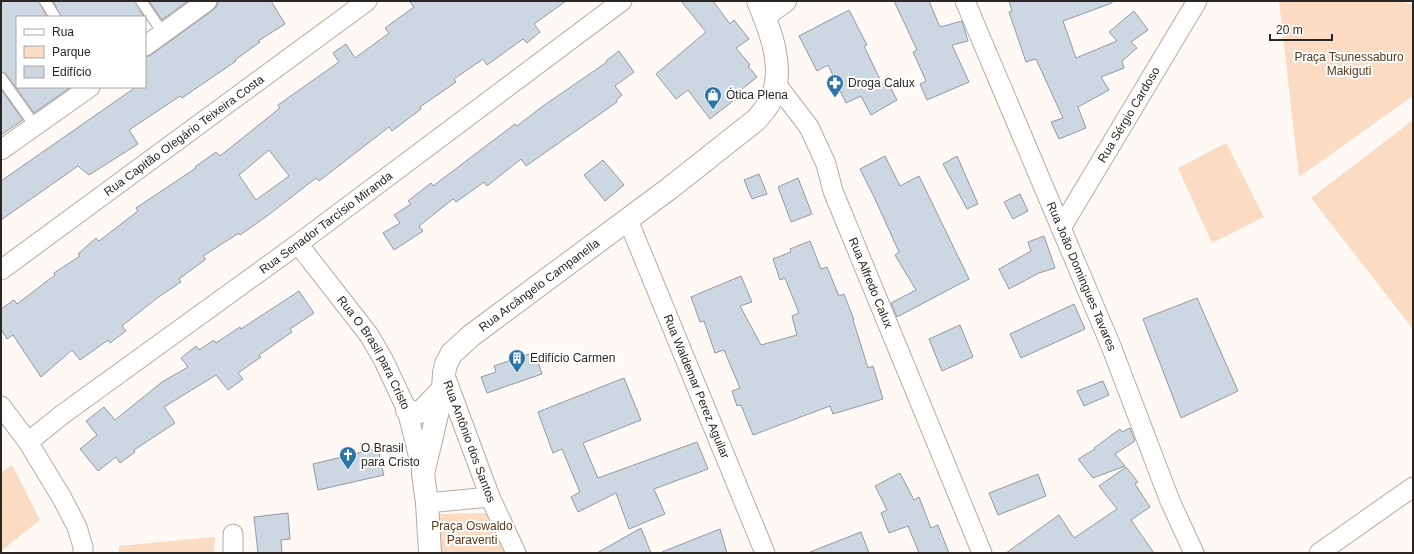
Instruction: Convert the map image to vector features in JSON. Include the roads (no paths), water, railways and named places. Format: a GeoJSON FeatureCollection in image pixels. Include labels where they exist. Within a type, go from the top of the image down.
{"type":"FeatureCollection","features":[{"type":"Feature","properties":{"kind":"street"},"geometry":{"type":"LineString","coordinates":[[146,45],[207,1]]}},
{"type":"Feature","properties":{"kind":"street","name":"Rua Capitão Olegário Teixeira Costa"},"geometry":{"type":"LineString","coordinates":[[1,270],[367,1]]}},
{"type":"Feature","properties":{"kind":"street"},"geometry":{"type":"LineString","coordinates":[[776,84],[776,61],[774,46],[761,9],[786,1]]}},
{"type":"Feature","properties":{"kind":"street","name":"Rua João Domingues Tavares"},"geometry":{"type":"LineString","coordinates":[[965,1],[1111,346],[1170,501],[1194,553]]}},
{"type":"Feature","properties":{"kind":"street","name":"Rua Sérgio Cardoso"},"geometry":{"type":"LineString","coordinates":[[1061,228],[1197,1]]}},
{"type":"Feature","properties":{"kind":"street","name":"Rua Senador Tarcísio Miranda"},"geometry":{"type":"LineString","coordinates":[[28,442],[63,414],[298,244],[615,3]]}},
{"type":"Feature","properties":{"kind":"street","name":"Rua Arcângelo Campanella"},"geometry":{"type":"LineString","coordinates":[[430,553],[427,503],[423,474],[446,364],[452,353],[459,346],[670,188],[756,120],[767,108],[773,97],[776,84]]}},
{"type":"Feature","properties":{"kind":"street","name":"Rua Alfredo Calux"},"geometry":{"type":"LineString","coordinates":[[776,84],[809,127],[826,164],[833,191],[982,553]]}},
{"type":"Feature","properties":{"kind":"street"},"geometry":{"type":"LineString","coordinates":[[1,150],[89,88]]}},
{"type":"Feature","properties":{"kind":"street","name":"Rua Waldemar Perez Aguilar"},"geometry":{"type":"LineString","coordinates":[[628,220],[766,553]]}},
{"type":"Feature","properties":{"kind":"street","name":"Rua O Brasil para Cristo"},"geometry":{"type":"LineString","coordinates":[[298,244],[369,335],[383,359],[407,410],[423,474]]}},
{"type":"Feature","properties":{"kind":"street"},"geometry":{"type":"LineString","coordinates":[[407,410],[416,413],[422,410],[443,381]]}},
{"type":"Feature","properties":{"kind":"street","name":"Rua Antônio dos Santos"},"geometry":{"type":"LineString","coordinates":[[443,381],[490,496],[516,553]]}},
{"type":"Feature","properties":{"kind":"street"},"geometry":{"type":"LineString","coordinates":[[1,406],[28,442],[78,527],[83,553]]}},
{"type":"Feature","properties":{"kind":"street"},"geometry":{"type":"LineString","coordinates":[[1320,553],[1413,487]]}},
{"type":"Feature","properties":{"kind":"street"},"geometry":{"type":"LineString","coordinates":[[427,503],[490,496]]}},
{"type":"Feature","properties":{"kind":"street"},"geometry":{"type":"LineString","coordinates":[[232,534],[233,553]]}},
{"type":"Feature","properties":{"kind":"lane"},"geometry":{"type":"LineString","coordinates":[[45,1],[54,16]]}},
{"type":"Feature","properties":{"kind":"lane"},"geometry":{"type":"LineString","coordinates":[[141,1],[163,33]]}},
{"type":"Feature","properties":{"kind":"lane"},"geometry":{"type":"LineString","coordinates":[[1,78],[35,126]]}},
{"type":"Feature","properties":{"kind":"place","name":"Droga Calux"},"geometry":{"type":"Point","coordinates":[835,98]}},
{"type":"Feature","properties":{"kind":"place","name":"Ótica Plena"},"geometry":{"type":"Point","coordinates":[713,110]}},
{"type":"Feature","properties":{"kind":"place","name":"Edifício Carmen"},"geometry":{"type":"Point","coordinates":[517,373]}},
{"type":"Feature","properties":{"kind":"place","name":"O Brasil para Cristo"},"geometry":{"type":"Point","coordinates":[348,470]}},
{"type":"Feature","properties":{"kind":"park label","name":"Praça Tsunessaburo Makiguti"},"geometry":{"type":"Point","coordinates":[1349,64]}},
{"type":"Feature","properties":{"kind":"park label","name":"Praça Oswaldo Paraventi"},"geometry":{"type":"Point","coordinates":[472,533]}}]}
